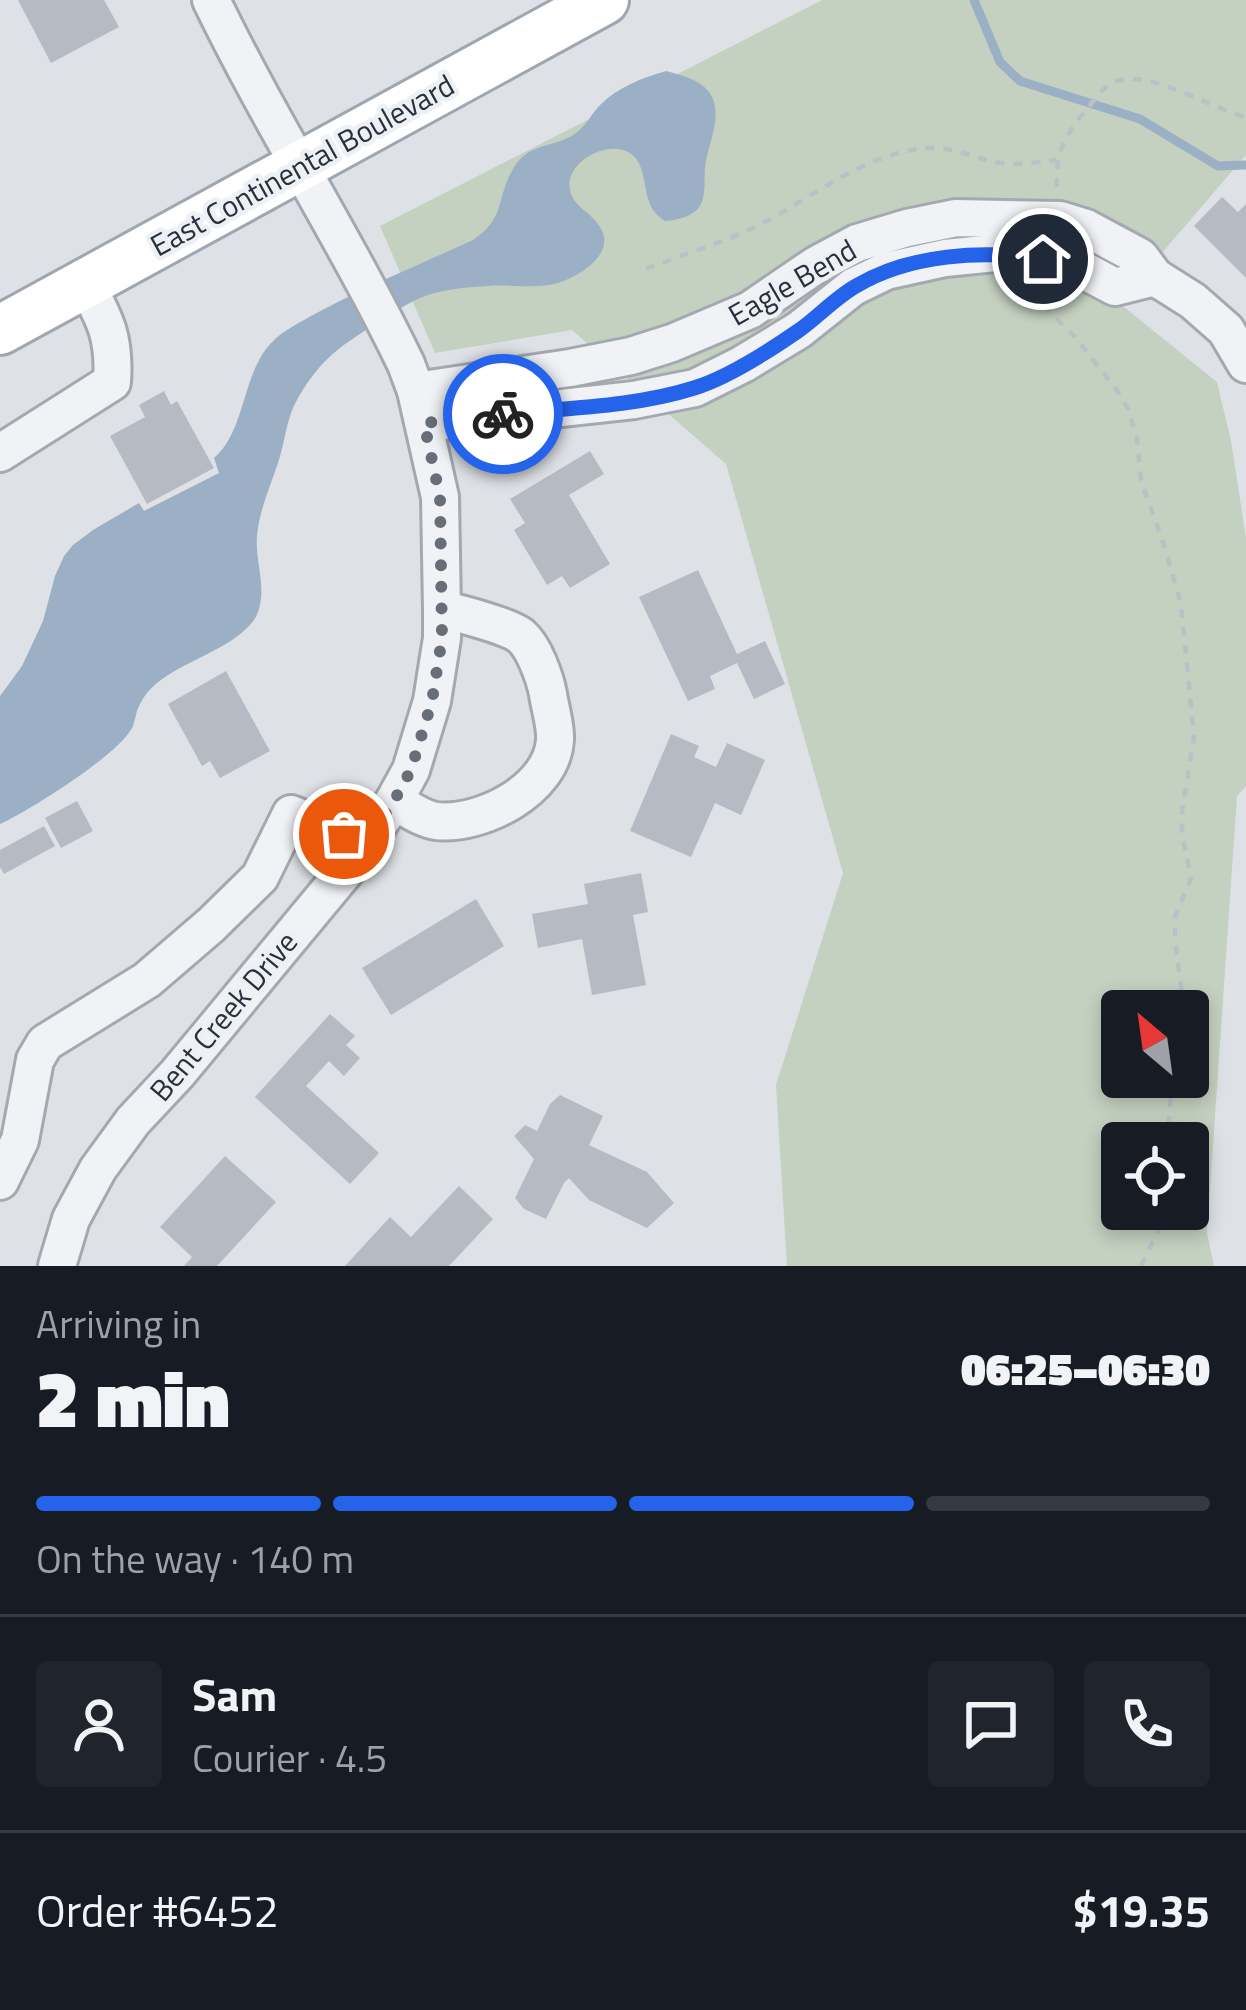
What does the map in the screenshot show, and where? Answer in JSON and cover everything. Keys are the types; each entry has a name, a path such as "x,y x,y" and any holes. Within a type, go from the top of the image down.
{"main road":[{"name":"East Continental Boulevard","path":"0,330 604,0"}],"street":[{"name":"Bent Creek Drive","path":"57,1266 71,1219 98,1169 363,848 394,801 411,770 432,701 442,638 440,497 420,407 394,339 211,0"},
{"name":"Eagle Bend","path":"420,407 672,343 750,310 856,243 956,218 1051,219 1085,228 1141,256 1155,277 1226,330 1246,364"},
{"name":"Eagle Bend","path":"420,407 634,400 695,388 799,331 853,287 886,271 945,258 995,253 1043,259 1115,287 1155,277"},
{"path":"0,453 112,382 114,355 106,320 86,284"},
{"path":"394,801 430,820 477,818 527,791 543,772 555,742 544,675 521,636 442,610"},
{"path":"0,1181 20,1140 35,1060 45,1043 147,980 211,925 260,877 291,814 344,834 363,848"}],"path":[{"path":"1051,219 1056,160 1066,138 1103,89 1114,82 1139,77 1246,117"},
{"path":"646,268 727,240 864,167 901,153 929,148 997,163 1056,160"},
{"path":"1043,259 1034,297 1075,337 1128,409 1141,480 1180,604 1194,737 1182,812 1191,878 1175,917 1181,990"},
{"path":"1141,1266 1158,1230"}],"green space":[{"path":"822,0 1246,0 1246,155 1119,303 1217,382 1246,538 1246,786 1237,796 1209,1204 1209,1122 1101,1122 1101,1230 1207,1230 1214,1266 787,1266 776,1085 843,873 726,464 572,330 435,353 380,226"}],"water":[{"path":"666,71 700,84 714,101 703,198 697,210 665,221 650,205 636,158 619,149 598,152 580,163 570,180 574,200 603,234 601,252 588,267 552,284 473,287 425,296 333,354 295,404 262,509 257,545 261,600 254,620 223,646 156,684 140,704 132,728 110,753 0,824 0,696 22,666 43,621 55,576 73,545 139,503 144,511 219,473 214,458 237,421 258,362 275,339 331,305 473,240 496,216 519,160 576,133 622,88"}],"building":[{"path":"18,0 104,0 119,27 51,63"},
{"path":"1222,197 1238,212 1246,204 1246,278 1194,226"},
{"path":"164,391 171,405 177,401 214,468 147,504 110,436 145,417 139,405"},
{"path":"590,451 604,474 569,495 610,564 570,588 562,576 547,585 514,530 525,523 510,499"},
{"path":"698,570 737,654 765,641 785,684 754,699 737,663 710,676 715,689 688,701 639,597"},
{"path":"226,671 270,751 220,778 210,761 202,766 168,704"},
{"path":"671,734 699,746 694,757 716,767 727,743 765,760 741,815 715,803 691,857 630,831"},
{"path":"77,801 93,831 61,848 45,818"},
{"path":"44,826 55,846 4,874 0,850"},
{"path":"641,873 648,912 633,915 646,985 592,995 582,939 538,948 532,914 588,904 584,884"},
{"path":"476,899 504,946 391,1015 362,968"},
{"path":"330,1014 355,1036 346,1045 360,1058 344,1076 329,1061 306,1086 379,1153 350,1184 255,1097"},
{"path":"560,1095 603,1116 589,1145 647,1172 674,1203 647,1228 589,1200 569,1178 546,1219 524,1209 515,1198 534,1159 514,1136 525,1125 537,1131"},
{"path":"225,1156 276,1202 217,1266 184,1266 192,1257 160,1227"},
{"path":"459,1186 493,1219 449,1266 345,1266 390,1217 411,1237"}],"waterway":[{"path":"974,0 1000,62 1020,81 1140,119 1218,166 1246,165"}],"way so far":[{"path":"344,834 363,848 411,770 432,701 442,638 440,497 424,423 503,414"}],"route":[{"path":"503,414 634,400 695,388 799,331 853,287 886,271 995,253 1043,259"}]}
